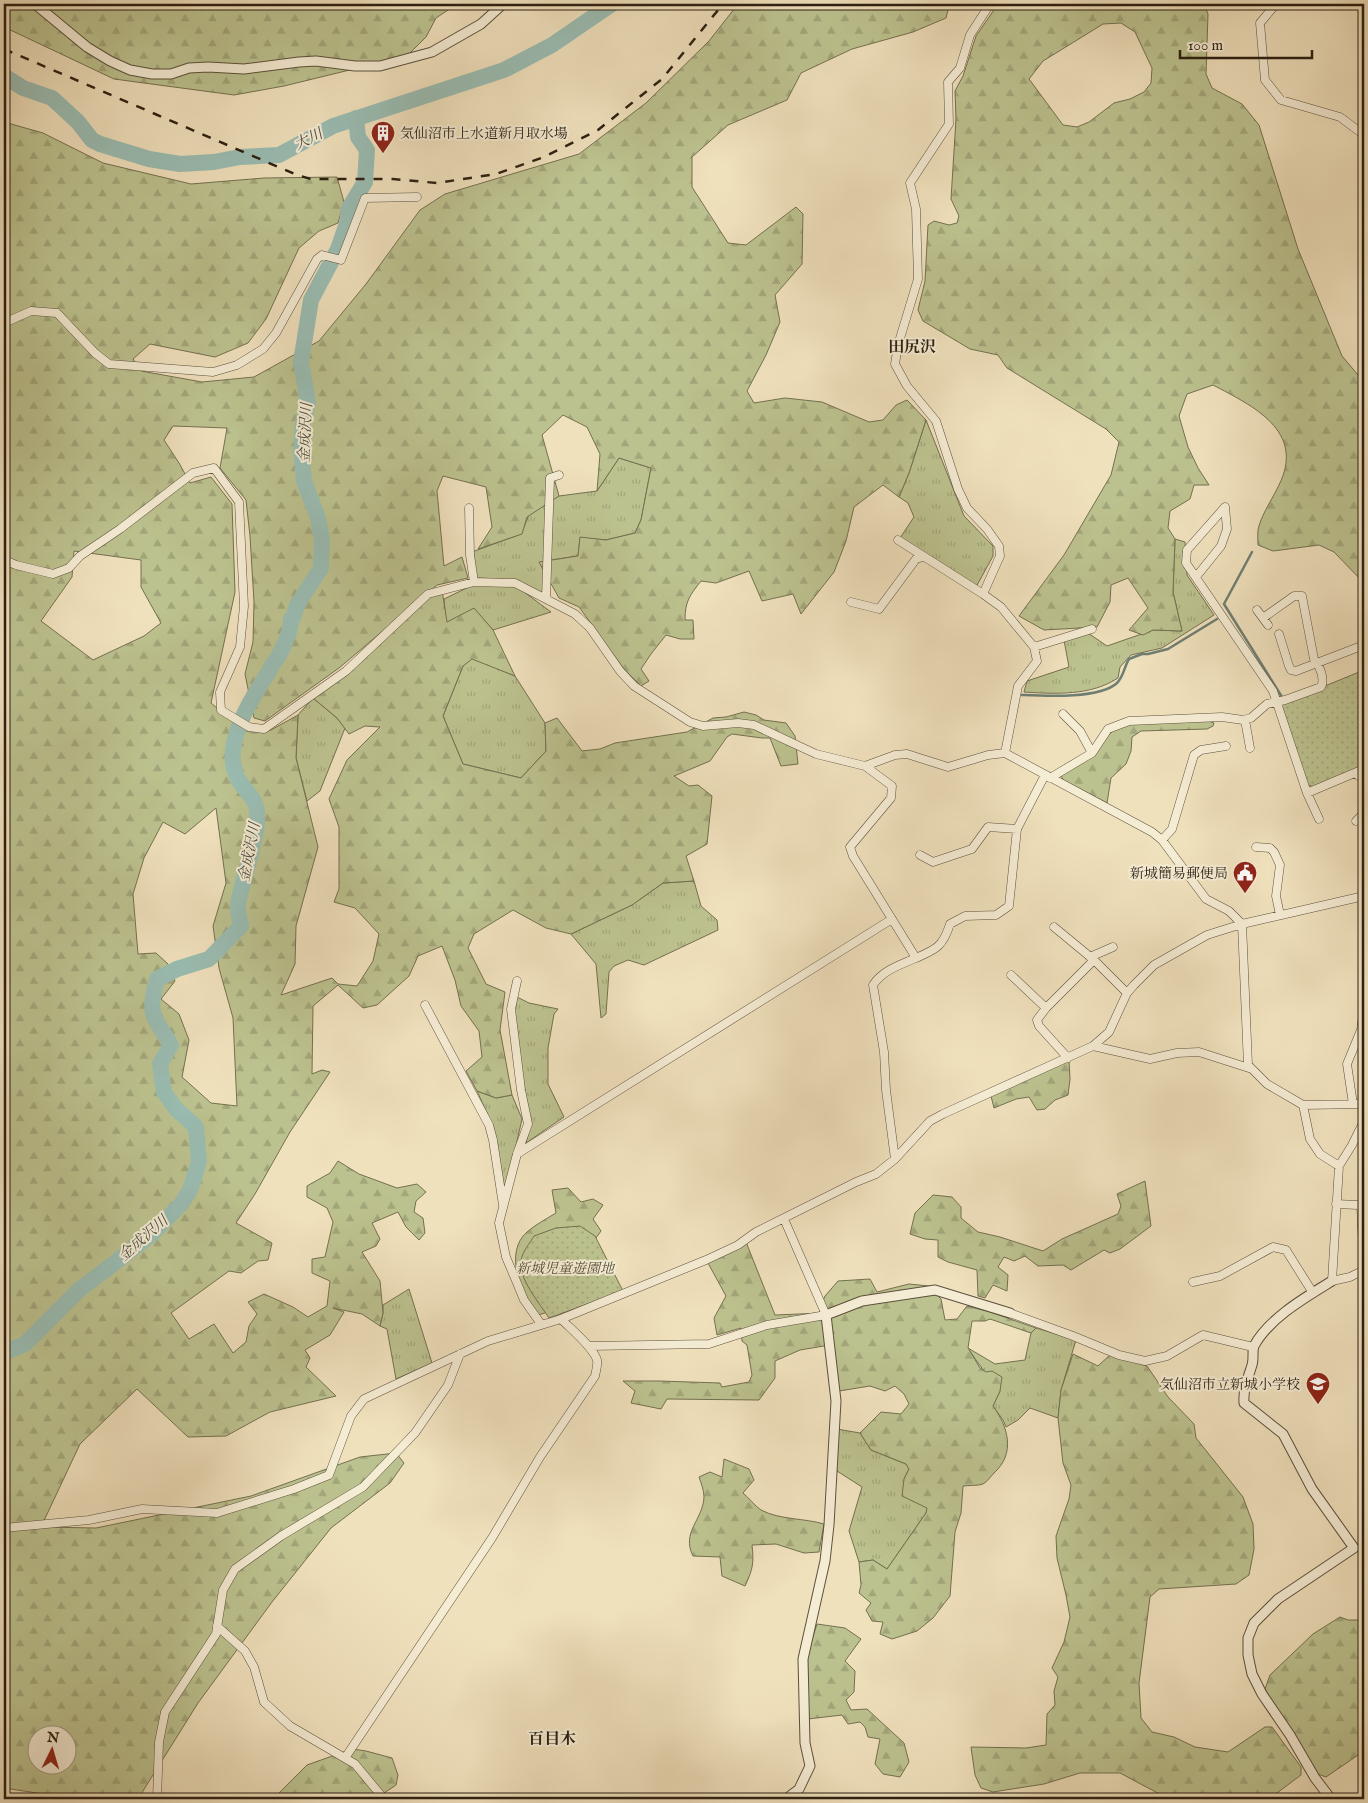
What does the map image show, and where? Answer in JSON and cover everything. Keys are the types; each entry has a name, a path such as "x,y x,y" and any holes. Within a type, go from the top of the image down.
{"street":[{"path":"35,4 87,47 110,61 130,70 152,74 171,74 189,68 244,69 316,61 355,66 380,66 432,52 481,24 503,4"},
{"path":"983,594 1000,556 999,546 987,529 967,508 958,489 936,421 907,386 895,364 898,346 918,279 916,209 910,183 949,124 948,82 960,68 970,34 990,4"},
{"path":"1276,4 1260,23 1265,80 1281,100 1340,117 1364,135"},
{"path":"4,323 31,310 57,313 95,353 109,364 213,372 236,365 263,349 276,333 317,259 322,255 341,260 365,198 417,196"},
{"path":"4,560 16,566 53,574 68,568 80,556 120,529 193,473 214,468 239,502 244,606 240,647 220,692 221,710 248,727 264,729 346,671 428,594 474,582 515,584 575,614 590,628 620,671 634,686 690,722 703,726 738,723 754,725 816,754 865,766 892,786 891,798 850,847 853,856 916,958"},
{"path":"546,599 550,478 559,475"},
{"path":"1196,578 1220,546 1227,528 1225,507 1187,550 1186,564 1273,691 1307,793 1319,819"},
{"path":"469,508 470,555 474,582"},
{"path":"898,540 1001,607 1034,646 1037,661 1018,686 1005,753"},
{"path":"851,602 879,609 916,559 923,557"},
{"path":"895,1159 886,1090 884,1052 873,985 878,978 890,969 935,950 946,936 950,924 965,916 996,915 1009,906 1017,829 1047,776 1069,768 1092,753 1108,729 1129,721 1222,717 1245,720 1251,718 1268,704 1321,687 1323,680 1314,659 1302,596 1294,596 1263,618"},
{"path":"1257,610 1268,625"},
{"path":"1034,646 1092,629"},
{"path":"1279,634 1291,670 1296,671 1364,645"},
{"path":"1063,714 1080,731 1092,753"},
{"path":"1245,720 1250,748"},
{"path":"1162,840 1172,829 1194,755 1201,750 1226,746"},
{"path":"865,766 895,755 906,754 948,767 988,755 1005,753 1152,832 1162,840 1206,899 1229,912 1242,924 1248,1065 1267,1084 1303,1105 1364,1104"},
{"path":"1307,793 1364,769"},
{"path":"1355,773 1364,780"},
{"path":"1356,820 1364,814"},
{"path":"920,855 933,862 972,849 988,827 1017,829"},
{"path":"1256,847 1270,848 1280,865 1276,896 1280,915"},
{"path":"4,1528 88,1520 142,1509 217,1514 329,1475 351,1416 364,1400 488,1341 561,1319 706,1260 738,1244 756,1232 856,1182 876,1174 895,1159 930,1121 1093,1046 1109,1032 1127,993 1154,965 1207,935 1242,924 1364,896"},
{"path":"517,1154 892,919"},
{"path":"1054,927 1092,958 1127,993"},
{"path":"1068,1058 1039,1026 1037,1020 1092,958 1113,947"},
{"path":"1011,975 1046,1008"},
{"path":"517,982 511,1008 521,1090 528,1124 517,1154 499,1223 506,1257 524,1300 541,1324"},
{"path":"425,1005 489,1125 503,1209"},
{"path":"1353,1104 1347,1064 1361,1030 1364,1008"},
{"path":"1093,1046 1150,1059 1177,1053 1199,1052 1252,1069"},
{"path":"1303,1105 1310,1138 1320,1154 1339,1166"},
{"path":"1332,1281 1339,1166 1364,1121"},
{"path":"1336,1204 1361,1206 1363,1246"},
{"path":"784,1219 826,1315 836,1401 829,1525 825,1561 803,1659 805,1743 810,1766 799,1789 786,1799"},
{"path":"1192,1282 1220,1276 1273,1247 1286,1250 1313,1293"},
{"path":"1331,1799 1315,1778 1290,1735 1262,1694 1252,1674 1248,1655 1248,1638 1254,1623 1278,1599 1354,1548 1312,1489 1283,1434 1244,1403 1244,1393 1253,1362 1253,1347 1269,1326 1303,1298 1332,1281 1350,1277 1364,1270"},
{"path":"561,1319 584,1343 590,1346 709,1344 767,1325 826,1315 862,1301 935,1290 1010,1313 1119,1355 1145,1362 1166,1356 1203,1334 1253,1347"},
{"path":"345,1758 492,1538 540,1457 595,1376 598,1362 590,1346"},
{"path":"158,1799 159,1742 165,1712 216,1634 223,1590 235,1569 281,1536 363,1487 415,1433 448,1385 460,1354"},
{"path":"217,1626 245,1651 254,1667 264,1702 290,1726 355,1764 384,1799"}],"green space":[{"path":"4,4 457,4 436,18 426,37 407,56 284,86 234,95 114,79 4,27"},
{"path":"738,4 947,4 949,6 946,18 913,32 852,49 801,73 787,100 728,125 692,157 692,187 728,243 746,245 796,207 803,214 802,264 775,295 780,322 766,355 747,391 754,403 785,398 822,402 869,422 883,420 896,405 907,400 926,420 909,473 899,497 883,485 854,507 846,541 834,572 801,614 793,594 762,601 749,571 716,583 701,581 689,599 685,613 685,620 693,620 694,639 680,639 666,635 641,669 649,681 641,686 624,669 579,607 559,598 539,562 578,556 580,537 606,540 635,533 641,520 651,468 619,458 597,491 600,454 587,427 563,415 542,435 559,496 527,517 522,534 478,549 492,527 486,487 443,476 437,491 444,566 462,557 468,578 437,585 339,668 265,721 254,718 245,674 253,642 254,602 250,536 246,500 220,468 227,428 173,426 164,440 190,483 211,477 232,504 235,592 211,703 245,731 271,730 298,715 296,758 318,847 296,926 295,964 281,995 332,978 338,984 357,986 373,961 379,934 355,908 334,902 339,889 339,827 329,799 347,760 380,727 365,726 349,734 337,718 313,698 433,593 442,590 447,622 474,608 493,630 515,676 472,659 463,666 443,716 463,764 521,778 546,751 545,723 557,718 582,751 600,749 615,743 687,732 713,718 744,712 756,715 764,720 786,723 795,736 798,764 781,766 770,738 732,734 727,737 710,761 674,776 689,786 698,785 712,796 707,844 686,856 694,881 663,883 632,905 571,934 546,928 513,910 474,934 468,948 486,984 505,992 500,1030 512,1095 496,1098 477,1091 466,1071 482,1057 479,1031 461,1006 455,980 442,946 418,956 409,976 377,1005 363,1008 338,985 313,1006 312,1074 322,1070 330,1072 290,1132 255,1194 236,1223 272,1243 268,1260 258,1261 241,1273 229,1271 171,1313 189,1339 214,1324 233,1353 246,1342 249,1326 257,1314 248,1302 264,1294 293,1307 308,1317 327,1306 330,1281 312,1273 312,1259 325,1257 333,1222 327,1208 307,1197 307,1186 330,1173 338,1161 359,1174 397,1188 417,1184 426,1192 416,1201 414,1212 423,1218 425,1233 419,1240 406,1227 398,1212 372,1223 380,1239 376,1246 362,1252 380,1281 383,1313 380,1326 362,1314 333,1308 344,1312 330,1335 305,1350 310,1358 306,1367 336,1396 270,1412 226,1436 188,1437 137,1389 80,1444 41,1527 96,1528 251,1496 360,1457 396,1453 404,1463 390,1483 331,1528 272,1602 198,1703 138,1799 76,1799 4,1788 4,122 43,133 103,163 191,184 264,178 337,177 344,202 338,223 319,231 299,248 266,319 248,343 215,357 150,344 133,359 141,371 202,382 254,377 319,341 366,284 420,210 445,194 579,154 646,103 709,41","holes":["74,551 141,560 141,587 161,623 144,636 93,660 41,621 72,577","216,808 226,883 213,926 219,968 233,1018 237,1106 211,1103 182,1077 189,1040 179,1014 161,999 175,981 168,964 156,953 138,954 133,894 144,858 163,822 185,834"]},
{"path":"998,4 1204,4 1208,14 1206,74 1212,88 1242,104 1259,125 1298,249 1342,356 1364,382 1364,583 1334,552 1319,545 1273,551 1258,545 1258,530 1261,521 1286,466 1286,450 1281,435 1259,412 1213,385 1187,394 1179,416 1188,447 1209,485 1194,485 1190,499 1170,511 1168,528 1175,539 1173,592 1182,631 1153,630 1143,635 1129,630 1148,608 1128,578 1111,585 1110,602 1097,627 1044,630 1019,616 1064,555 1111,475 1119,442 1106,429 1007,368 998,355 970,349 923,321 918,310 925,281 928,225 934,221 949,225 957,223 959,216 951,199 956,119 955,91 963,76 976,36","holes":["1121,23 1135,32 1152,68 1151,83 1144,92 1130,99 1114,103 1089,122 1077,127 1063,125 1029,79 1043,61 1103,24"]},
{"path":"926,420 964,516 993,546 993,556 976,587 900,538 914,517 908,503 899,497"},
{"path":"619,458 651,468 641,520 635,533 606,540 580,538 578,556 551,560 551,500 559,496 597,491"},
{"path":"546,504 545,573 542,594 517,580 477,578 472,552 521,534 529,515"},
{"path":"1175,539 1185,542 1187,575 1214,615 1162,648 1131,655 1120,667 1118,678 1107,684 1085,691 1024,692 1027,681 1069,667 1064,640 1088,633 1107,646 1153,630 1182,631 1173,592"},
{"path":"473,585 516,586 551,612 493,630 474,609 446,624 444,599"},
{"path":"472,658 515,676 545,723 546,751 521,778 463,764 443,716 463,666"},
{"path":"1364,670 1364,766 1315,788 1305,783 1281,704"},
{"path":"313,698 337,718 345,728 320,791 307,801 296,758 298,715"},
{"path":"1208,721 1214,723 1213,726 1207,729 1141,731 1132,737 1131,751 1126,764 1111,778 1107,803 1063,780 1061,775 1119,726 1133,723"},
{"path":"694,881 701,906 717,920 718,930 644,965 628,960 614,966 609,972 606,1014 601,1018 596,964 571,934 632,905 663,883"},
{"path":"517,997 529,1003 558,1009 554,1014 548,1048 548,1084 564,1117 526,1143 531,1123 521,1070 514,1010"},
{"path":"1069,1061 1070,1079 1068,1095 1055,1100 1045,1109 1037,1110 1029,1097 1016,1099 994,1108 991,1096"},
{"path":"477,1091 496,1098 512,1095 522,1119 505,1194 493,1126"},
{"path":"1145,1181 1151,1226 1120,1249 1110,1253 1104,1250 1071,1270 1063,1265 1038,1266 1025,1256 1014,1261 1004,1257 998,1267 1008,1275 1007,1291 993,1285 985,1298 978,1296 977,1270 948,1262 938,1257 938,1240 925,1239 910,1234 915,1213 933,1195 952,1197 961,1207 961,1218 978,1232 1043,1251 1062,1239 1118,1214 1121,1206 1117,1194"},
{"name":"新城児童遊園地","path":"568,1188 581,1202 593,1199 603,1205 593,1219 601,1231 588,1249 555,1310 531,1317 517,1273 516,1251 520,1241 527,1232 556,1213 552,1190"},
{"name":"新城児童遊園地","path":"580,1226 595,1236 623,1291 549,1318 535,1298 523,1275 521,1261 524,1251 534,1236 556,1228"},
{"path":"746,1242 775,1315 823,1313 828,1339 824,1346 800,1350 775,1361 775,1378 759,1400 667,1399 661,1409 631,1403 635,1391 623,1381 720,1383 722,1387 749,1382 752,1375 747,1345 742,1341 741,1328 717,1335 714,1318 726,1296 708,1263"},
{"path":"870,1279 877,1292 909,1284 929,1286 941,1299 945,1320 957,1319 967,1306 1036,1328 1031,1333 990,1319 972,1321 968,1348 980,1368 986,1372 992,1371 1002,1377 1000,1391 993,1406 1006,1431 1007,1449 1005,1457 1001,1465 983,1484 963,1486 961,1513 955,1532 950,1596 933,1618 917,1631 892,1639 880,1634 883,1622 872,1621 866,1610 871,1603 859,1593 861,1585 859,1562 873,1560 887,1569 926,1513 927,1508 902,1496 904,1479 909,1469 906,1464 871,1450 860,1433 881,1412 901,1414 909,1404 904,1394 895,1386 885,1391 870,1386 839,1391 823,1301 838,1281"},
{"path":"409,1289 432,1363 396,1379 387,1329 380,1326 383,1305"},
{"path":"1036,1328 1076,1340 1061,1390 1058,1418 1030,1408 1018,1420 1006,1427 993,1406 1000,1391 968,1348 995,1364 1025,1360 1031,1333"},
{"path":"1073,1354 1098,1366 1110,1355 1147,1366 1168,1397 1194,1424 1196,1438 1243,1497 1253,1524 1254,1549 1249,1575 1236,1584 1159,1589 1150,1597 1139,1683 1141,1718 1152,1732 1174,1737 1195,1747 1228,1752 1265,1727 1272,1727 1301,1767 1301,1775 1269,1799 1169,1799 1120,1773 1080,1773 1044,1784 993,1792 981,1788 975,1775 971,1747 1026,1748 1046,1745 1047,1714 1055,1705 1054,1691 1058,1677 1052,1668 1064,1642 1070,1617 1057,1558 1056,1536 1069,1499 1071,1485 1063,1463 1058,1418 1061,1390"},
{"path":"831,1428 860,1433 871,1450 906,1464 909,1469 904,1479 928,1507 926,1513 887,1569 873,1560 859,1562 849,1531 862,1487 837,1471"},
{"path":"724,1459 749,1469 754,1480 743,1493 761,1510 776,1516 824,1524 819,1552 804,1553 776,1544 752,1545 752,1566 745,1586 722,1576 720,1557 693,1556 690,1548 691,1533 703,1505 704,1497 699,1477 710,1472 722,1477"},
{"path":"1340,1617 1348,1620 1364,1620 1364,1751 1326,1777 1318,1774 1265,1689 1270,1675 1313,1634"},
{"path":"817,1624 845,1628 861,1639 845,1661 855,1671 854,1692 846,1700 851,1710 867,1709 904,1743 909,1762 900,1777 883,1774 875,1764 880,1739 868,1737 865,1727 860,1722 848,1724 842,1715 808,1719 807,1655"},
{"path":"352,1749 392,1758 398,1775 396,1785 375,1799 273,1799 307,1765"}],"waterway":[{"name":"大川","path":"4,76 23,88 52,98 78,122 92,140 149,159 180,164 214,162 240,157 279,155 333,126 504,70 552,45 612,4"},
{"name":"金成沢川","path":"4,1353 25,1344 79,1290 151,1235 182,1203 191,1188 199,1161 196,1127 176,1109 164,1092 160,1064 171,1045 156,1021 152,1001 157,979 177,969 209,959 241,926 238,904 253,844 257,815 255,803 238,779 233,766 235,737 247,708 283,648 297,605 321,568 322,540 318,518 304,481 301,449 303,423 308,402 301,362 311,300 338,249 347,223 349,208 365,182 367,150 358,137 356,118"},
{"path":"1252,552 1224,604 1282,697"},
{"path":"1022,695 1086,694 1109,688 1117,683 1129,659 1142,654 1168,649 1217,619"}],"railway":[{"path":"4,49 297,175 311,179 393,179 437,183 496,174 544,157 598,130 662,79 723,4"}],"place":[{"name":"気仙沼市上水道新月取水場","path":"383,154"},
{"name":"新城簡易郵便局","path":"1245,894"},
{"name":"気仙沼市立新城小学校","path":"1318,1405"}],"district":[{"name":"田尻沢","path":"912,346"},
{"name":"百目木","path":"552,1738"}]}
